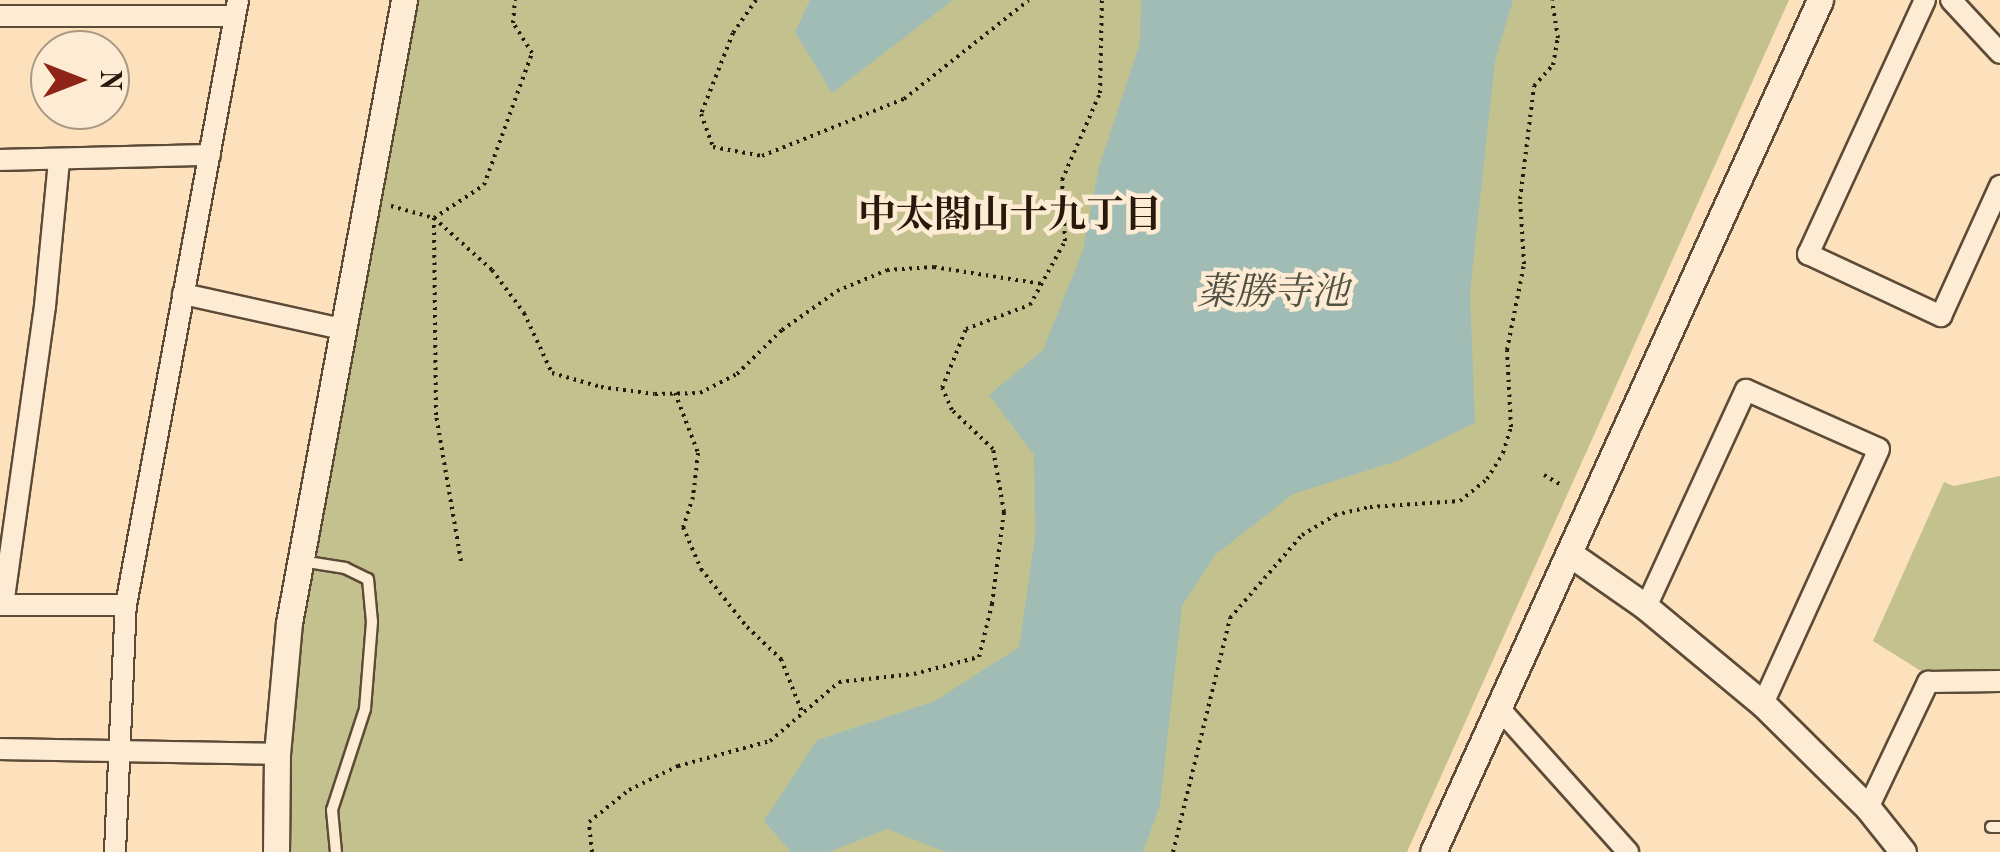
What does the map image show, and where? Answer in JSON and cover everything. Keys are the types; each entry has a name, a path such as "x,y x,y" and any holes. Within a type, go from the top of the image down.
{"street":[{"path":"276,852 278,754 289,623 404,0"},
{"path":"1433,852 1820,0"},
{"path":"1926,0 1808,254 1941,316 2000,186"},
{"path":"1952,0 2000,54"},
{"path":"0,16 237,8 126,605 115,852"},
{"path":"0,160 210,154"},
{"path":"59,160 45,306 2,605 126,605"},
{"path":"183,294 342,329"},
{"path":"1646,607 1746,390 1879,449 1763,704"},
{"path":"1570,554 1646,607 1763,704 1868,808 1903,852"},
{"path":"1868,808 1928,682 2000,682"},
{"path":"1498,707 1628,852"},
{"path":"0,749 118,748 278,754"}],"lane":[{"path":"300,561 344,568 368,580 372,622 364,709 332,810 336,852"}],"path":[{"path":"434,218 484,185 532,53 513,24 515,0"},
{"path":"756,0 733,33 701,114 713,146 762,156 904,99 1028,0"},
{"path":"592,852 589,822 629,790 678,766 770,741 839,682 914,674 979,657 992,604 1004,512 993,450 952,410 942,388 966,329 1030,305 1066,241 1062,180 1100,93 1102,0"},
{"path":"1172,852 1230,618 1302,535 1335,515 1370,507 1460,501 1487,479 1502,454 1511,426 1508,350 1524,264 1520,199 1529,123 1534,86 1553,65 1558,38 1552,0"},
{"path":"366,200 434,218 492,270 524,313 552,372 601,388 700,393 737,374 782,330 823,301 887,270 934,267 1042,284"},
{"path":"434,218 436,415 461,560"},
{"path":"675,393 698,453 693,497 683,527 701,569 747,627 781,659 802,712"},
{"path":"1544,476 1561,485"}],"shaded area":[{"path":"404,0 1789,0 1407,852 273,852 276,742"},
{"path":"2000,476 2000,671 1921,671 1873,641 1944,482 1954,486"}],"water":[{"path":"810,0 953,0 832,93 795,32"},
{"name":"薬勝寺池","path":"1141,0 1513,0 1495,61 1470,292 1475,423 1397,461 1293,494 1215,555 1182,606 1160,805 1143,852 946,852 887,829 829,852 791,852 764,821 817,740 935,701 1019,647 1035,537 1034,455 989,395 1043,350 1083,250 1099,167 1140,43"}],"district":[{"name":"中太閤山十九丁目","path":"1010,218"}]}
